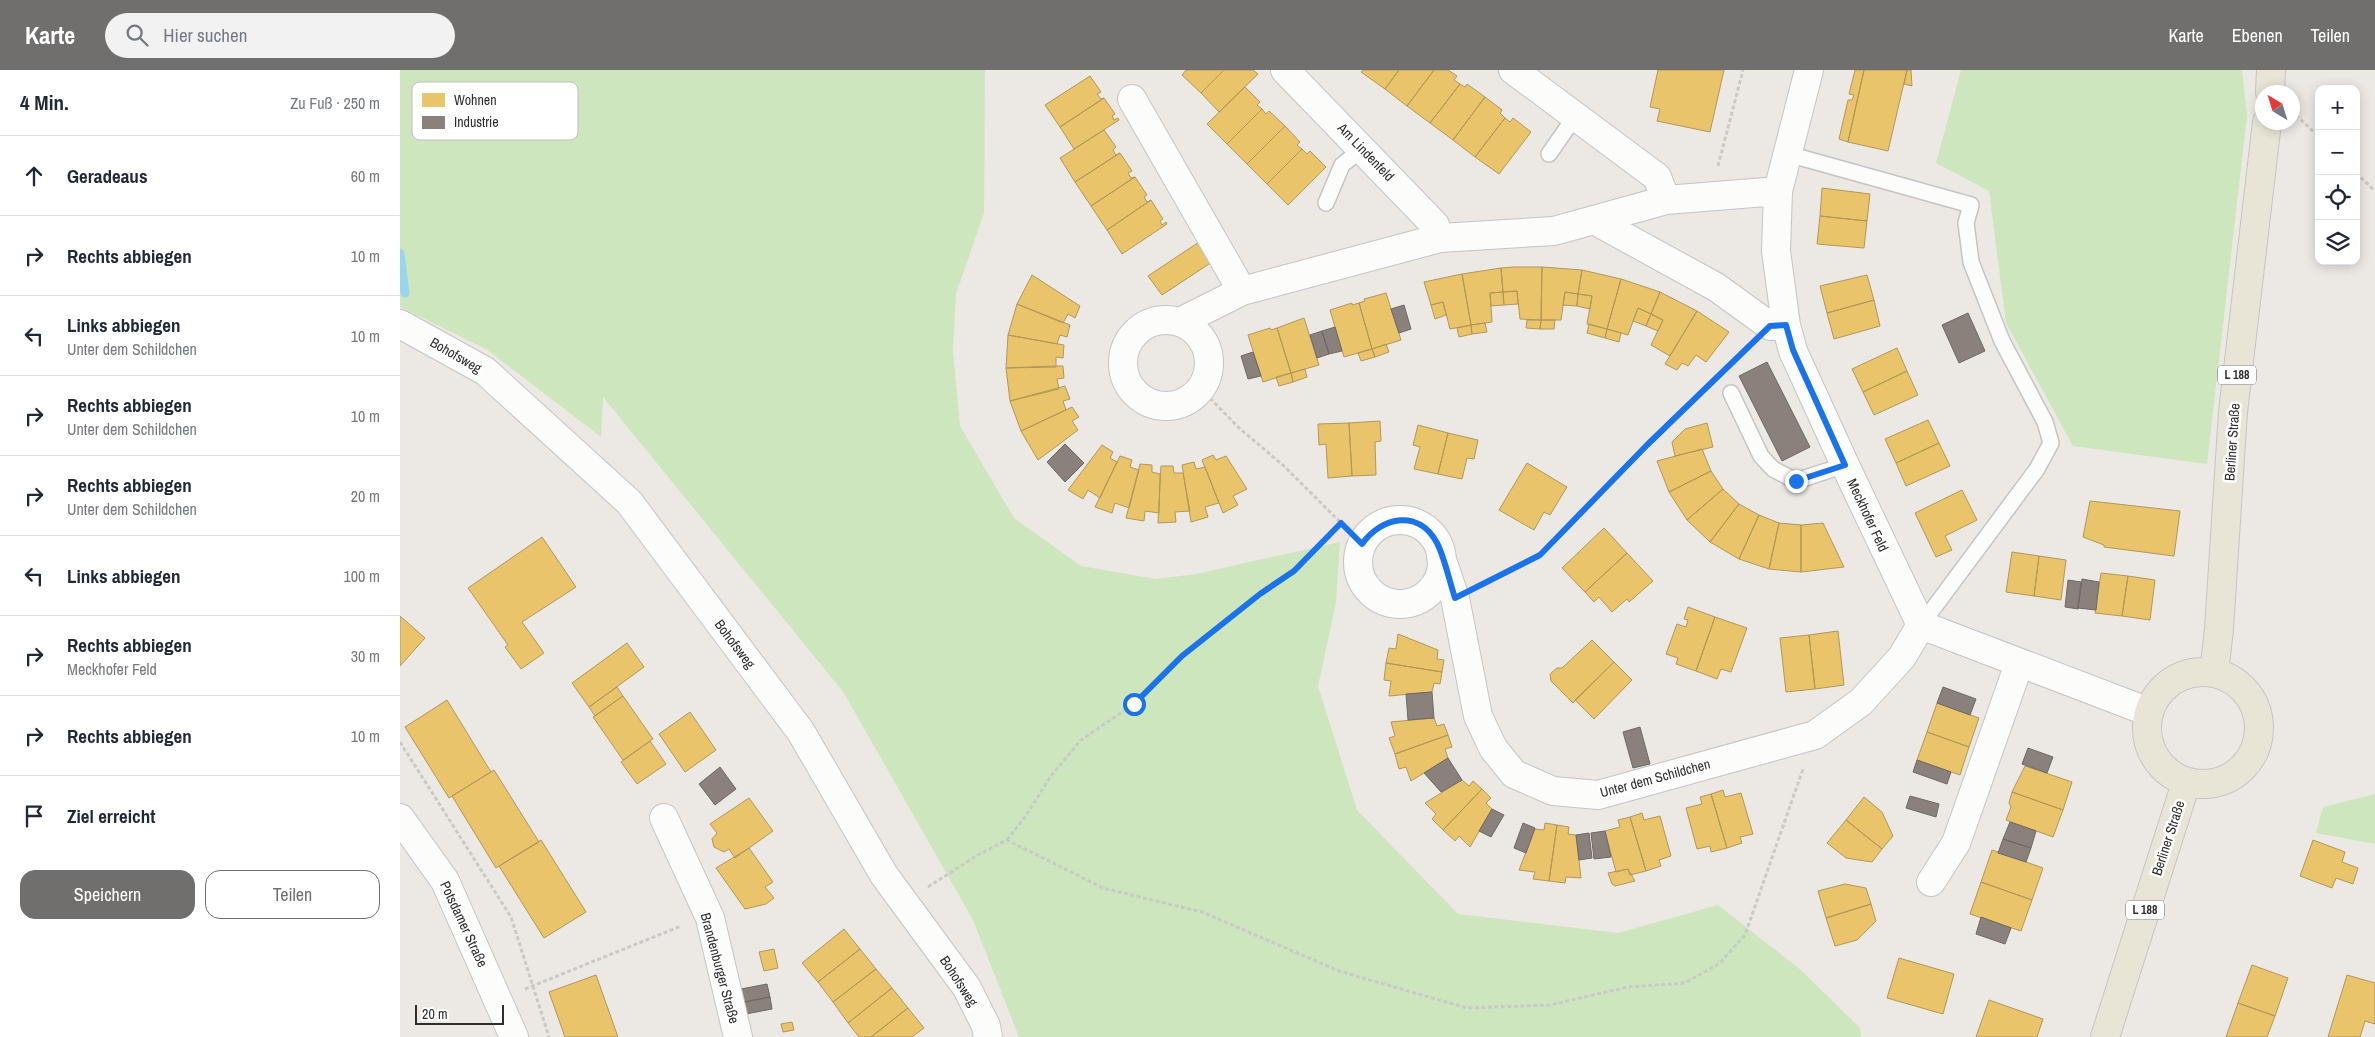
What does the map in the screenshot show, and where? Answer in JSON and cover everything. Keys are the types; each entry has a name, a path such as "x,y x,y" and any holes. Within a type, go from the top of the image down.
{"main road":[{"path":"2270,85 2271,70"},
{"name":"Berliner Straße","path":"2214,673 2219,629 2233,412 2266,130"},
{"path":"2197,672 2214,673 2232,680 2247,693 2256,710 2259,728 2256,748 2246,765 2230,777 2212,783 2186,783 2161,765 2151,749 2147,731 2149,712 2156,698 2174,681 2197,672"},
{"name":"Berliner Straße","path":"2105,1037 2186,783"}],"street":[{"name":"Am Lindenfeld","path":"1285,70 1436,225 1440,238"},
{"path":"1513,70 1574,118 1656,177 1666,200"},
{"name":"Meckhofer Feld","path":"1809,70 1778,191 1776,251 1778,325 1793,350 1920,625"},
{"path":"1132,98 1242,291"},
{"path":"1180,322 1242,291 1440,238 1554,230 1666,200 1778,191"},
{"path":"1594,220 1716,287 1778,325"},
{"path":"1166,320 1180,322 1193,328 1203,340 1209,353 1210,368 1206,381 1198,393 1186,402 1173,407 1158,406 1145,402 1134,392 1126,380 1123,367 1124,352 1130,339 1139,328 1152,322 1166,320"},
{"name":"Bohofsweg","path":"400,324 485,371 629,502 801,732 884,875 967,988 986,1026 988,1037"},
{"name":"Unter dem Schildchen","path":"1362,544 1370,532 1394,520 1407,520 1420,525 1430,533 1438,544 1455,598 1478,716 1493,748 1514,774 1553,791 1598,795 1815,735 1861,702 1902,657 1920,625"},
{"path":"1362,544 1358,556 1358,570 1363,583 1372,594 1385,601 1399,604 1413,602 1426,595 1435,584 1441,571 1441,557"},
{"path":"1920,625 2018,664 2149,712"},
{"path":"1931,882 1956,843 2018,664"},
{"name":"Potsdamer Straße","path":"400,818 446,881 514,1037"},
{"name":"Brandenburger Straße","path":"664,818 710,918 738,1037"}],"lane":[{"path":"1549,154 1574,118"},
{"path":"1326,204 1342,165 1363,148"},
{"path":"1788,154 1971,205 1966,224 1971,262 2002,341 2045,422 2051,444 2037,469 1920,625"},
{"path":"1730,393 1761,456 1773,469 1796,481 1845,465"}],"path":[{"path":"1711,197 1743,70"},
{"path":"2300,119 2315,133"},
{"path":"2358,175 2375,191"},
{"path":"1722,372 1778,325"},
{"path":"1455,598 1540,555 1715,379"},
{"path":"1198,393 1212,400 1238,427 1285,467 1362,544"},
{"path":"903,903 976,856 1007,840 1025,817 1050,776 1081,740 1134,704 1182,656 1260,594 1294,571 1341,523"},
{"path":"1007,840 1103,888 1202,912 1339,971 1468,1008 1550,1006 1628,987 1685,983 1720,963 1745,935 1815,735"},
{"path":"400,742 511,917 549,1037"},
{"path":"498,999 670,929 710,918"}],"green space":[{"path":"400,70 985,70 984,213 956,294 953,351 960,426 1014,518 1081,566 1156,579 1196,574 1340,542 1336,603 1318,686 1357,810 1458,914 1618,933 1718,905 1801,970 1860,1028 1861,1037 1019,1037 973,920 844,693 603,397 601,437 486,349 400,307"},
{"path":"1961,70 2242,70 2247,116 2207,464 2073,446 2006,323 1989,191 1936,163"},
{"path":"2375,794 2375,844 2316,833 2323,807"}],"building: Wohnen":[{"path":"1186,70 1224,70 1201,93 1182,75"},
{"path":"1224,70 1253,70 1258,74 1219,112 1201,93"},
{"path":"1363,70 1399,70 1385,89 1361,72"},
{"path":"1399,70 1434,70 1407,106 1385,89"},
{"path":"1434,70 1448,70 1457,76 1454,80 1460,84 1430,123 1407,106"},
{"path":"1658,70 1724,70 1710,132 1657,121 1660,109 1650,107"},
{"path":"1855,70 1864,70 1848,142 1839,139 1848,100 1852,100 1854,95 1849,94"},
{"path":"1864,70 1907,70 1888,151 1848,142"},
{"path":"1907,70 1911,70 1912,86 1904,84"},
{"path":"1090,76 1101,92 1097,94 1101,99 1104,98 1060,127 1045,105"},
{"path":"1460,84 1465,87 1467,84 1485,97 1453,140 1430,123"},
{"path":"1245,87 1260,102 1257,105 1262,109 1227,144 1207,124"},
{"path":"1485,97 1502,110 1500,113 1505,118 1475,157 1453,140"},
{"path":"1104,98 1115,114 1112,116 1114,120 1118,118 1119,120 1074,149 1060,127"},
{"path":"1262,109 1266,114 1269,111 1285,126 1247,164 1227,144"},
{"path":"1505,118 1510,122 1513,118 1531,132 1499,174 1475,157"},
{"path":"1285,126 1300,142 1297,145 1302,149 1267,184 1247,164"},
{"path":"1104,130 1116,147 1113,150 1116,155 1120,153 1075,182 1060,158"},
{"path":"1302,149 1307,154 1310,151 1326,167 1288,205 1267,184"},
{"path":"1120,153 1132,171 1128,173 1131,178 1135,177 1091,206 1075,182"},
{"path":"1135,177 1147,195 1144,197 1147,202 1151,200 1107,230 1091,206"},
{"path":"1822,188 1870,194 1867,221 1820,216"},
{"path":"1151,200 1163,219 1160,221 1162,225 1166,222 1167,224 1122,254 1107,230"},
{"path":"1820,216 1867,221 1864,248 1817,244"},
{"path":"1199,242 1212,262 1162,295 1148,276"},
{"path":"1542,267 1541,320 1520,319 1517,291 1503,292 1501,268"},
{"path":"1542,267 1582,270 1578,294 1565,292 1561,320 1541,320"},
{"path":"1501,268 1503,292 1490,293 1492,322 1471,325 1462,274"},
{"path":"1582,270 1621,279 1607,329 1587,324 1592,296 1578,294"},
{"path":"1462,274 1471,325 1450,329 1443,302 1431,305 1424,282"},
{"path":"1032,275 1080,306 1075,318 1068,314 1063,323 1017,304"},
{"path":"1867,275 1874,300 1827,313 1820,286"},
{"path":"1621,279 1660,292 1651,314 1638,308 1628,335 1607,329"},
{"path":"1517,291 1518,304 1504,305 1503,292"},
{"path":"1503,292 1504,305 1491,306 1490,293"},
{"path":"1565,292 1578,294 1577,306 1563,305"},
{"path":"1660,292 1697,311 1670,356 1651,345 1663,320 1651,314"},
{"path":"1386,293 1401,340 1372,349 1359,303 1365,301 1364,299"},
{"path":"1578,294 1592,296 1590,309 1577,306"},
{"path":"1874,300 1880,326 1834,339 1827,313"},
{"path":"1443,302 1446,315 1435,319 1431,305"},
{"path":"1352,303 1352,305 1359,303 1372,349 1344,357 1330,310"},
{"path":"1017,304 1070,325 1067,337 1060,335 1057,344 1008,335"},
{"path":"1638,308 1651,314 1646,326 1633,321"},
{"path":"1697,311 1729,332 1706,362 1696,355 1688,366 1682,363 1677,370 1665,364"},
{"path":"1651,314 1663,320 1658,331 1646,326"},
{"path":"1304,318 1319,365 1291,373 1277,328"},
{"path":"1527,320 1541,320 1540,329 1526,328"},
{"path":"1541,320 1555,320 1554,329 1540,329"},
{"path":"1485,323 1487,332 1472,334 1471,325"},
{"path":"1589,324 1607,329 1605,338 1587,333"},
{"path":"1471,325 1472,334 1459,337 1457,328"},
{"path":"1270,328 1271,330 1277,328 1291,373 1263,382 1248,335"},
{"path":"1607,329 1621,333 1619,342 1605,338"},
{"path":"1008,335 1064,345 1063,358 1056,357 1056,367 1006,368"},
{"path":"1386,344 1389,352 1375,357 1372,349"},
{"path":"1897,348 1907,371 1863,392 1852,369"},
{"path":"1372,349 1375,357 1361,361 1358,353"},
{"path":"1063,366 1064,378 1057,379 1059,389 1010,401 1006,368"},
{"path":"1305,369 1307,377 1293,382 1291,373"},
{"path":"1907,371 1918,395 1874,415 1863,392"},
{"path":"1291,373 1293,382 1279,386 1276,377"},
{"path":"1065,386 1070,399 1063,401 1066,410 1021,431 1010,401"},
{"path":"1072,407 1079,417 1072,421 1078,430 1038,460 1021,431"},
{"path":"1928,420 1939,443 1896,463 1885,439"},
{"path":"1380,421 1381,441 1375,442 1376,475 1352,476 1349,423"},
{"path":"1349,423 1352,476 1328,478 1326,444 1319,445 1318,424"},
{"path":"1707,423 1713,447 1675,456 1672,442 1685,429"},
{"path":"1418,425 1448,433 1438,474 1414,469 1420,447 1413,445"},
{"path":"1448,433 1478,440 1474,459 1467,458 1462,479 1438,474"},
{"path":"1939,443 1950,466 1906,486 1896,463"},
{"path":"1102,445 1113,452 1110,458 1117,462 1100,498 1088,490 1083,499 1068,490"},
{"path":"1702,449 1711,471 1669,492 1657,461"},
{"path":"1213,455 1216,460 1226,456 1247,489 1233,496 1238,505 1223,513 1202,460"},
{"path":"1120,456 1132,460 1130,467 1139,470 1129,508 1115,503 1112,513 1095,507"},
{"path":"1194,462 1196,469 1205,467 1219,503 1205,507 1208,517 1191,522 1182,465"},
{"path":"1527,463 1567,487 1550,515 1544,512 1534,530 1499,510"},
{"path":"1140,464 1152,465 1152,472 1160,474 1159,513 1145,511 1144,521 1126,518"},
{"path":"1161,466 1173,466 1174,473 1183,473 1190,511 1175,512 1176,522 1158,523"},
{"path":"1711,471 1723,489 1687,520 1669,492"},
{"path":"1723,489 1739,504 1710,542 1687,520"},
{"path":"1962,490 1977,520 1945,536 1952,550 1936,557 1915,513"},
{"path":"2090,501 2180,511 2174,556 2104,547 2104,545 2083,537"},
{"path":"1739,504 1759,515 1739,559 1710,542"},
{"path":"1759,515 1779,523 1769,569 1739,559"},
{"path":"1779,523 1801,525 1801,572 1769,569"},
{"path":"1823,523 1844,567 1801,572 1801,525"},
{"path":"1604,528 1627,553 1585,592 1562,568"},
{"path":"542,537 576,587 522,622 544,653 521,669 505,647 508,645 468,588"},
{"path":"2012,552 2039,556 2034,596 2006,592"},
{"path":"1627,553 1653,581 1629,602 1627,599 1612,612 1599,597 1594,602 1585,592"},
{"path":"2039,556 2066,560 2061,600 2034,596"},
{"path":"2101,573 2128,576 2122,616 2095,613"},
{"path":"2128,576 2155,580 2150,620 2122,616"},
{"path":"1688,607 1715,617 1696,671 1676,664 1678,658 1666,654 1677,624 1686,627 1688,620 1684,619"},
{"path":"400,616 425,638 400,666"},
{"path":"1715,617 1747,628 1731,672 1721,669 1717,679 1696,671"},
{"path":"1838,631 1844,685 1815,689 1809,635"},
{"path":"1398,634 1438,650 1437,659 1444,660 1442,672 1386,663 1389,648 1396,649"},
{"path":"1809,635 1815,689 1786,692 1780,638"},
{"path":"1592,640 1614,662 1573,703 1551,681 1550,674 1557,668 1562,668"},
{"path":"627,643 644,667 589,707 572,683"},
{"path":"1614,662 1632,680 1594,719 1575,700"},
{"path":"1386,663 1442,672 1440,684 1434,683 1432,692 1389,696 1391,681 1384,680"},
{"path":"617,687 623,696 595,716 589,707"},
{"path":"623,696 653,739 623,760 593,717"},
{"path":"447,700 491,772 449,798 405,727"},
{"path":"1937,703 1979,718 1969,747 1927,732"},
{"path":"690,712 716,750 685,772 659,734"},
{"path":"1434,718 1437,726 1444,724 1448,735 1395,754 1389,738 1395,736 1391,722"},
{"path":"1927,732 1969,747 1960,775 1917,760"},
{"path":"1448,735 1452,747 1445,749 1448,758 1411,781 1406,767 1399,769 1395,754"},
{"path":"650,741 666,764 637,784 621,762"},
{"path":"2025,766 2072,782 2063,810 2012,792"},
{"path":"494,770 539,842 496,868 452,796"},
{"path":"1462,780 1469,786 1473,781 1482,789 1443,830 1432,819 1436,814 1425,803"},
{"path":"1482,789 1491,798 1486,803 1492,809 1470,847 1459,836 1455,841 1443,830"},
{"path":"1723,790 1725,797 1741,793 1753,834 1740,837 1742,843 1727,848 1711,794"},
{"path":"2012,792 2063,810 2053,837 2006,820 2011,807 2009,803"},
{"path":"1711,794 1727,848 1711,852 1710,846 1697,849 1686,808 1702,804 1700,797"},
{"path":"1864,797 1882,812 1893,836 1882,849 1846,820"},
{"path":"749,798 773,831 735,858 729,849 724,852 714,847 712,839 717,833 710,824"},
{"path":"1642,813 1644,820 1660,816 1671,856 1659,860 1661,866 1646,871 1630,817"},
{"path":"1630,817 1646,871 1630,875 1628,869 1616,872 1605,831 1620,827 1618,820"},
{"path":"1846,820 1882,849 1872,862 1846,858 1827,843"},
{"path":"1545,823 1557,825 1549,881 1533,879 1535,872 1519,870 1535,829 1544,830"},
{"path":"1557,825 1569,827 1568,834 1576,835 1581,878 1566,877 1565,883 1549,881"},
{"path":"541,840 586,912 544,938 499,866"},
{"path":"2313,840 2345,852 2342,862 2358,868 2353,884 2336,878 2332,888 2300,876"},
{"path":"749,848 773,882 765,887 774,898 766,904 745,909 716,868"},
{"path":"1992,850 2043,868 2032,900 1981,882"},
{"path":"1628,869 1635,881 1615,886 1612,884 1608,873"},
{"path":"1981,882 2032,900 2021,931 1970,914"},
{"path":"1845,884 1866,888 1871,904 1826,918 1818,891"},
{"path":"1871,904 1876,921 1857,940 1835,946 1826,918"},
{"path":"844,929 860,949 818,982 802,963"},
{"path":"774,949 778,968 764,971 759,952"},
{"path":"860,949 876,969 833,1002 818,982"},
{"path":"1899,958 1954,974 1943,1014 1887,998"},
{"path":"2252,965 2288,978 2275,1016 2238,1003"},
{"path":"876,969 892,988 848,1023 833,1002"},
{"path":"596,975 618,1037 565,1037 549,992"},
{"path":"2347,975 2375,983 2375,1024 2365,1021 2360,1037 2328,1037"},
{"path":"892,988 908,1008 871,1037 859,1037 848,1023"},
{"path":"1989,1000 2043,1019 2037,1037 1976,1037"},
{"path":"2238,1003 2275,1016 2267,1037 2226,1037"},
{"path":"908,1008 924,1028 912,1037 871,1037"},
{"path":"792,1022 794,1030 783,1032 781,1024"}],"building: Industrie":[{"path":"1404,305 1411,329 1399,333 1391,309"},
{"path":"1968,313 1985,351 1959,363 1942,325"},
{"path":"1335,327 1342,351 1329,354 1322,331"},
{"path":"1322,331 1329,354 1317,358 1310,335"},
{"path":"1253,352 1261,376 1248,379 1241,356"},
{"path":"1767,362 1810,447 1782,461 1739,376"},
{"path":"1065,444 1084,463 1065,482 1047,462"},
{"path":"2082,579 2099,582 2096,610 2078,608"},
{"path":"2068,580 2081,582 2078,609 2065,607"},
{"path":"1943,687 1976,699 1970,715 1937,703"},
{"path":"1432,692 1434,718 1408,720 1406,694"},
{"path":"1640,727 1650,764 1633,768 1623,732"},
{"path":"2028,748 2053,757 2047,773 2022,764"},
{"path":"1448,758 1462,780 1441,792 1424,773"},
{"path":"1917,760 1951,772 1947,784 1913,772"},
{"path":"720,767 736,789 715,805 699,784"},
{"path":"1910,796 1939,804 1936,817 1906,808"},
{"path":"1492,809 1504,815 1491,837 1479,831"},
{"path":"2010,822 2036,831 2031,848 2003,839"},
{"path":"1523,823 1535,828 1526,853 1514,848"},
{"path":"1605,831 1611,857 1594,859 1591,833"},
{"path":"1589,833 1592,858 1579,860 1576,835"},
{"path":"2003,839 2031,848 2026,862 1998,853"},
{"path":"1981,917 2011,928 2005,944 1976,934"},
{"path":"767,984 770,997 744,1002 741,989"},
{"path":"770,997 772,1009 746,1014 744,1002"}],"waterway":[{"path":"400,253 405,293"}],"route":[{"path":"1134,704 1182,656 1260,594 1294,571 1341,523 1362,544 1370,532 1394,520 1407,520 1420,525 1430,533 1438,544 1455,598 1540,555 1647,445 1770,326 1786,325 1793,350 1845,465 1796,481"}]}
